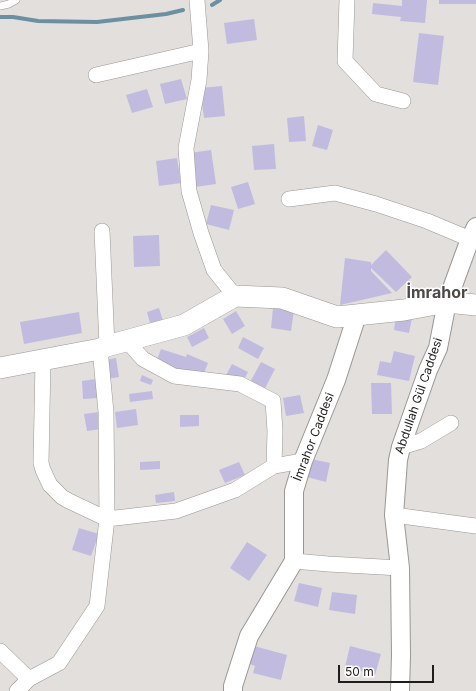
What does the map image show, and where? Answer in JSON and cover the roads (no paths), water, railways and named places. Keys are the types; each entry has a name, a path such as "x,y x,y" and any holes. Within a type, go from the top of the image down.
{"main road":[{"path":"0,368 111,345 184,325 235,296 282,298 337,317 404,310 447,302 476,305"}],"street":[{"path":"197,0 201,51 199,80 186,148 189,191 201,233 214,270 235,296"},
{"path":"347,0 344,61 376,94 403,101"},
{"path":"96,75 201,51"},
{"path":"289,199 335,193 376,204 427,221 473,233"},
{"path":"17,691 29,679 59,662 97,606 108,519 106,412 111,345 102,231"},
{"name":"Abdullah Gül Caddesi","path":"400,691 400,568 394,515 398,460 401,447 428,370 438,348 447,302 473,233"},
{"name":"İmrahor Caddesi","path":"294,560 294,491 303,461 336,380 357,315"},
{"path":"111,345 143,359 174,376 240,384 273,401 275,431 274,466"},
{"path":"43,360 41,463 43,470 50,485 62,497 108,519 176,511 235,490 274,466 303,461"},
{"path":"401,447 421,441 451,423"},
{"path":"394,515 476,526"},
{"path":"233,691 233,686 249,636 294,560 328,564 400,568"},
{"path":"0,651 29,679"}],"lane":[{"path":"0,6 9,4 16,0"}],"waterway":[{"path":"212,5 220,0"},
{"path":"0,17 13,17 38,21 97,22 166,14 183,10"}],"district":[{"name":"İmrahor","path":"437,293"}]}
